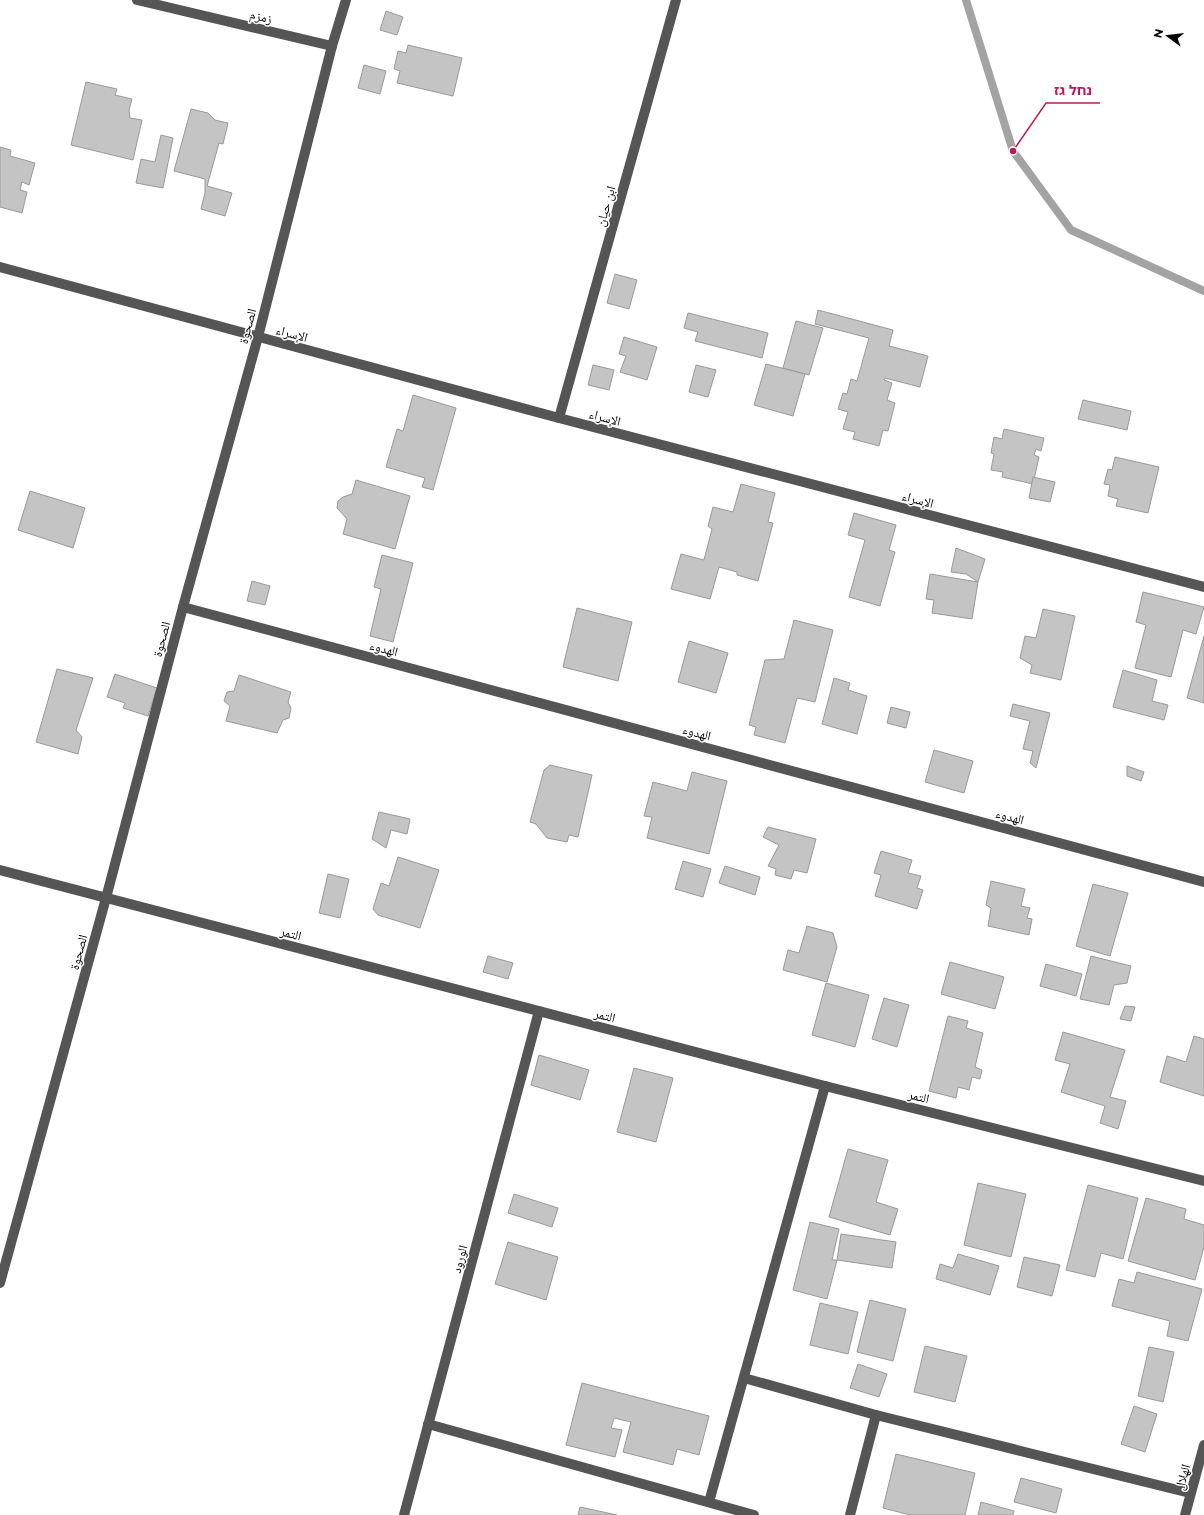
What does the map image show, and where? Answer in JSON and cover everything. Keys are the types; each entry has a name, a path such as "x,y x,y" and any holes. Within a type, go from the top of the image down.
{"street":[{"name":"زمزم","path":"137,0 332,46"},
{"name":"الصحوة","path":"0,1283 106,898 183,607 258,337 332,46 346,0"},
{"name":"ابن حيان","path":"559,418 676,0"},
{"name":"الإسراء","path":"0,267 559,418 1204,586"},
{"name":"الهدوء","path":"183,607 1204,882"},
{"name":"التمر","path":"0,870 825,1086 1204,1181"},
{"name":"الورود","path":"404,1515 539,1011"},
{"path":"709,1502 825,1086"},
{"path":"744,1378 876,1415 1190,1493"},
{"path":"850,1515 876,1415"},
{"path":"428,1424 754,1515"},
{"name":"الهلال","path":"1185,1515 1204,1445"}],"building":[{"path":"386,11 403,17 397,35 380,30"},
{"path":"408,45 462,58 453,96 397,83 400,71 394,69 398,51 406,53"},
{"path":"364,65 386,71 380,94 358,88"},
{"path":"86,82 117,89 115,95 132,99 129,110 130,118 142,120 133,160 71,145"},
{"path":"191,109 208,113 215,120 228,123 223,144 219,143 207,186 232,193 225,216 201,209 205,193 205,179 174,171"},
{"path":"161,135 173,138 163,188 136,183 141,159 155,162"},
{"path":"0,147 11,150 10,156 35,163 29,185 22,182 20,190 27,192 22,213 0,207"},
{"path":"615,274 637,280 629,309 607,303"},
{"path":"818,310 893,330 889,346 928,356 920,387 885,378 884,380 892,383 887,400 895,403 888,431 883,430 879,446 853,439 855,432 843,429 848,412 838,409 843,393 847,394 851,379 857,381 869,338 815,324"},
{"path":"688,313 768,333 762,358 695,341 698,332 684,328"},
{"path":"796,321 823,328 809,375 783,368"},
{"path":"624,337 657,347 647,380 620,372 626,356 619,354"},
{"path":"766,364 805,374 793,416 754,405"},
{"path":"593,365 614,370 609,390 588,385"},
{"path":"696,365 716,370 708,397 689,392"},
{"path":"413,395 456,408 433,490 422,487 425,478 386,467 397,429 403,431"},
{"path":"1083,400 1131,411 1127,430 1078,419"},
{"path":"1004,429 1044,438 1041,451 1036,449 1034,455 1039,457 1033,484 1002,477 1003,472 991,470 994,454 991,453 994,437 1002,439"},
{"path":"1115,457 1159,467 1148,513 1116,506 1118,499 1108,496 1110,485 1104,484 1108,469 1112,470"},
{"path":"1033,477 1055,482 1050,502 1029,498"},
{"path":"356,480 410,496 395,549 343,534 347,519 337,508 338,501 343,497 352,494"},
{"path":"741,484 775,493 768,522 773,523 758,581 737,575 737,572 719,567 710,599 671,589 681,554 704,560 712,529 708,526 713,507 733,512"},
{"path":"30,491 85,508 73,548 18,530"},
{"path":"854,513 896,525 889,550 895,552 880,606 849,597 865,540 848,535"},
{"path":"956,548 985,559 978,582 966,574 951,572"},
{"path":"382,555 413,563 393,642 370,636 381,589 374,587"},
{"path":"930,574 978,582 972,619 932,613 934,600 926,599"},
{"path":"252,581 270,586 265,605 247,601"},
{"path":"1143,592 1204,607 1196,634 1183,630 1171,677 1135,668 1146,625 1136,622"},
{"path":"577,608 632,622 618,681 563,667"},
{"path":"1043,609 1075,616 1061,680 1030,673 1032,665 1020,658 1025,636 1036,638"},
{"path":"794,620 833,630 815,702 797,698 785,743 754,735 756,727 749,725 765,660 784,659"},
{"path":"1204,636 1204,703 1187,698"},
{"path":"689,641 728,653 716,693 678,682"},
{"path":"57,669 93,678 76,730 82,737 78,754 36,742"},
{"path":"1123,670 1157,680 1152,701 1168,705 1164,720 1113,707"},
{"path":"115,674 157,688 148,716 123,708 125,703 107,697"},
{"path":"239,675 291,692 288,702 291,708 289,718 283,720 277,733 226,721 230,706 224,701 227,692 234,691"},
{"path":"834,678 850,683 848,690 867,696 857,734 822,724"},
{"path":"1013,704 1050,713 1036,768 1030,763 1033,751 1023,749 1030,721 1010,716"},
{"path":"891,707 910,712 906,728 887,723"},
{"path":"934,750 973,761 964,793 925,782"},
{"path":"550,765 592,775 578,837 569,835 567,842 547,838 536,824 530,822 544,770"},
{"path":"1127,766 1144,772 1141,781 1127,776"},
{"path":"692,772 727,781 709,854 647,838 652,817 644,816 653,782 687,791"},
{"path":"379,812 410,819 407,834 391,830 386,848 372,839"},
{"path":"768,827 816,839 807,873 794,870 791,879 775,875 776,869 768,866 779,845 763,837"},
{"path":"881,851 912,860 908,873 921,876 917,888 923,890 917,909 875,896 881,875 874,873"},
{"path":"398,857 439,870 420,928 378,915 373,909 381,883 389,886"},
{"path":"683,861 711,869 703,897 675,889"},
{"path":"725,866 760,877 755,895 719,883"},
{"path":"328,874 349,879 340,918 319,913"},
{"path":"991,881 1025,889 1021,906 1030,908 1027,918 1032,919 1029,935 988,926 991,908 986,905"},
{"path":"1093,884 1128,893 1110,956 1076,946"},
{"path":"807,926 833,933 837,947 827,982 783,970 788,950 799,953"},
{"path":"488,956 513,963 508,979 483,972"},
{"path":"1091,956 1131,966 1127,983 1114,985 1109,1005 1080,999"},
{"path":"950,962 1004,977 995,1009 941,994"},
{"path":"1046,964 1082,974 1076,996 1040,986"},
{"path":"826,983 869,995 855,1047 812,1035"},
{"path":"884,998 909,1005 897,1047 872,1039"},
{"path":"1125,1006 1135,1007 1131,1021 1120,1019"},
{"path":"948,1016 968,1021 966,1028 983,1033 975,1067 982,1070 980,1079 972,1077 969,1090 958,1087 956,1098 929,1091"},
{"path":"1063,1032 1125,1050 1110,1097 1126,1101 1118,1129 1100,1123 1105,1106 1061,1092 1070,1064 1055,1060"},
{"path":"1194,1036 1204,1039 1204,1096 1160,1082 1167,1056 1186,1062"},
{"path":"539,1055 589,1070 580,1100 531,1085"},
{"path":"634,1068 673,1078 656,1142 617,1132"},
{"path":"848,1149 888,1160 876,1202 898,1209 890,1235 829,1217"},
{"path":"978,1183 1026,1194 1011,1257 964,1245"},
{"path":"1088,1185 1138,1198 1123,1259 1101,1253 1095,1277 1066,1270"},
{"path":"514,1194 558,1208 552,1227 508,1213"},
{"path":"1146,1198 1186,1209 1184,1219 1204,1225 1204,1247 1195,1280 1128,1261"},
{"path":"810,1222 839,1229 832,1260 837,1260 827,1299 793,1290"},
{"path":"841,1234 896,1242 892,1268 837,1260"},
{"path":"508,1242 558,1257 546,1300 495,1284"},
{"path":"958,1254 999,1266 990,1295 936,1279 940,1264 953,1268"},
{"path":"1024,1257 1060,1265 1052,1296 1017,1287"},
{"path":"1137,1272 1202,1289 1188,1341 1167,1336 1170,1321 1112,1306 1119,1279 1134,1283"},
{"path":"870,1300 906,1309 893,1361 857,1352"},
{"path":"820,1303 858,1312 848,1354 810,1345"},
{"path":"925,1346 967,1356 955,1402 914,1392"},
{"path":"1149,1347 1174,1352 1163,1402 1138,1396"},
{"path":"858,1364 887,1374 879,1397 850,1388"},
{"path":"582,1383 709,1416 699,1455 677,1449 673,1465 623,1452 631,1422 614,1418 611,1428 622,1430 615,1457 566,1445"},
{"path":"1134,1406 1157,1414 1145,1452 1121,1444"},
{"path":"896,1454 975,1473 965,1515 910,1515 883,1508"},
{"path":"1021,1478 1062,1489 1056,1513 1014,1502"},
{"path":"981,1502 1014,1511 1013,1515 978,1515"},
{"path":"580,1507 617,1515 578,1515"}],"waterway":[{"path":"966,0 1013,151 1071,230 1204,291"}],"place":[{"name":"נחל גז","path":"1013,151"}]}
